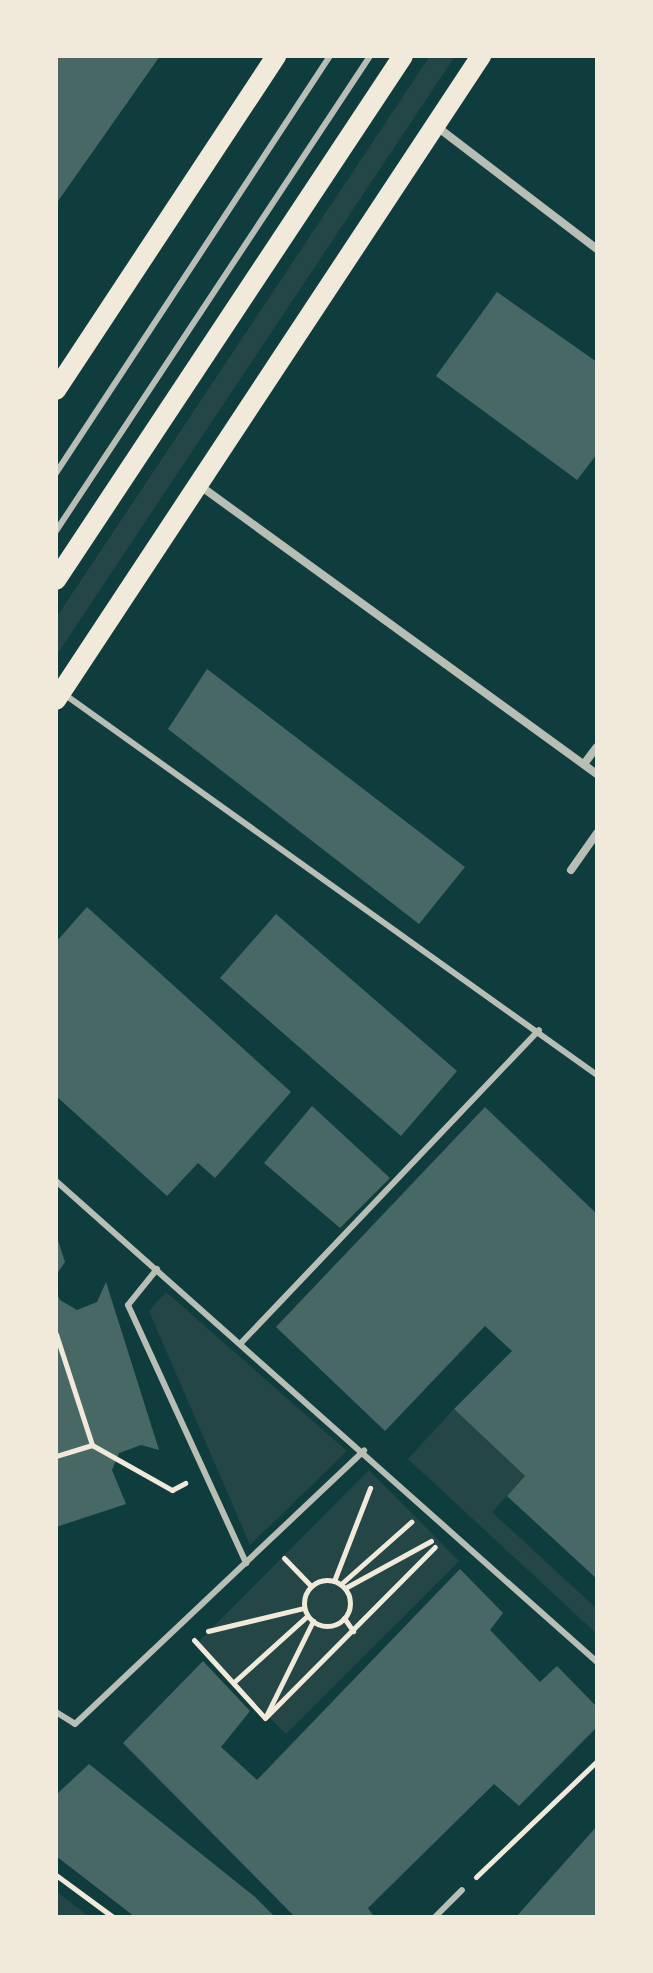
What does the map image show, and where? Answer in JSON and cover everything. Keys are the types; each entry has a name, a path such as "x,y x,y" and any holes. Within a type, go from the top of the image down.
{"main road":[{"path":"56,390 276,56"},
{"path":"56,580 403,56"},
{"path":"59,696 481,56"}],"street":[{"path":"435,126 597,249"},
{"path":"197,484 597,774"},
{"path":"584,764 597,747"},
{"path":"571,870 597,833"}],"lane":[{"path":"56,473 330,56"},
{"path":"56,531 370,56"},
{"path":"59,696 539,1030 597,1075"},
{"path":"241,1343 539,1030"},
{"path":"56,1181 452,1529 597,1662"},
{"path":"157,1269 128,1305 246,1563"},
{"path":"56,1712 75,1724 364,1451"},
{"path":"435,1917 462,1890"}],"path":[{"path":"56,1334 92,1445 172,1490 204,1474"},
{"path":"56,1456 92,1445"},
{"path":"334,1581 379,1465"},
{"path":"343,1586 426,1508"},
{"path":"343,1586 452,1529"},
{"path":"265,1718 452,1529"},
{"path":"269,1543 311,1586"},
{"path":"334,1581 343,1586 349,1603 344,1618 329,1626 313,1621 304,1608 311,1586 334,1581"},
{"path":"265,1718 190,1636 304,1608"},
{"path":"234,1682 308,1616"},
{"path":"344,1618 353,1631"},
{"path":"265,1718 313,1621"},
{"path":"462,1890 597,1761"},
{"path":"57,1879 113,1917"}],"shaded area":[{"path":"430,56 455,56 56,656 56,618"},
{"path":"166,1292 347,1451 250,1545 149,1311"},
{"path":"454,1409 525,1476 492,1512 597,1609 597,1634 408,1459"},
{"path":"369,1470 459,1561 286,1734 196,1644"},
{"path":"56,1891 89,1917 56,1917"}],"building":[{"path":"56,56 160,56 56,204"},
{"path":"497,292 597,362 597,454 577,480 436,376"},
{"path":"207,669 465,867 419,924 168,729"},
{"path":"87,907 291,1092 215,1178 198,1163 167,1196 56,1096 56,942"},
{"path":"276,914 457,1071 401,1136 220,978"},
{"path":"312,1106 390,1178 340,1228 264,1163"},
{"path":"485,1107 597,1214 597,1579 507,1496 525,1476 454,1409 512,1351 485,1326 385,1431 276,1327"},
{"path":"56,1238 65,1262 56,1275"},
{"path":"106,1282 159,1450 141,1445 119,1453 112,1470 126,1504 56,1527 56,1291 60,1300 77,1310 97,1302"},
{"path":"460,1569 503,1613 490,1630 540,1682 557,1666 597,1707 597,1727 519,1806 494,1784 368,1908 374,1917 295,1917 123,1743 203,1661 250,1711 221,1747 257,1780"},
{"path":"89,1764 255,1897 275,1917 135,1917 56,1856 56,1795"},
{"path":"597,1826 597,1917 516,1917"}]}
